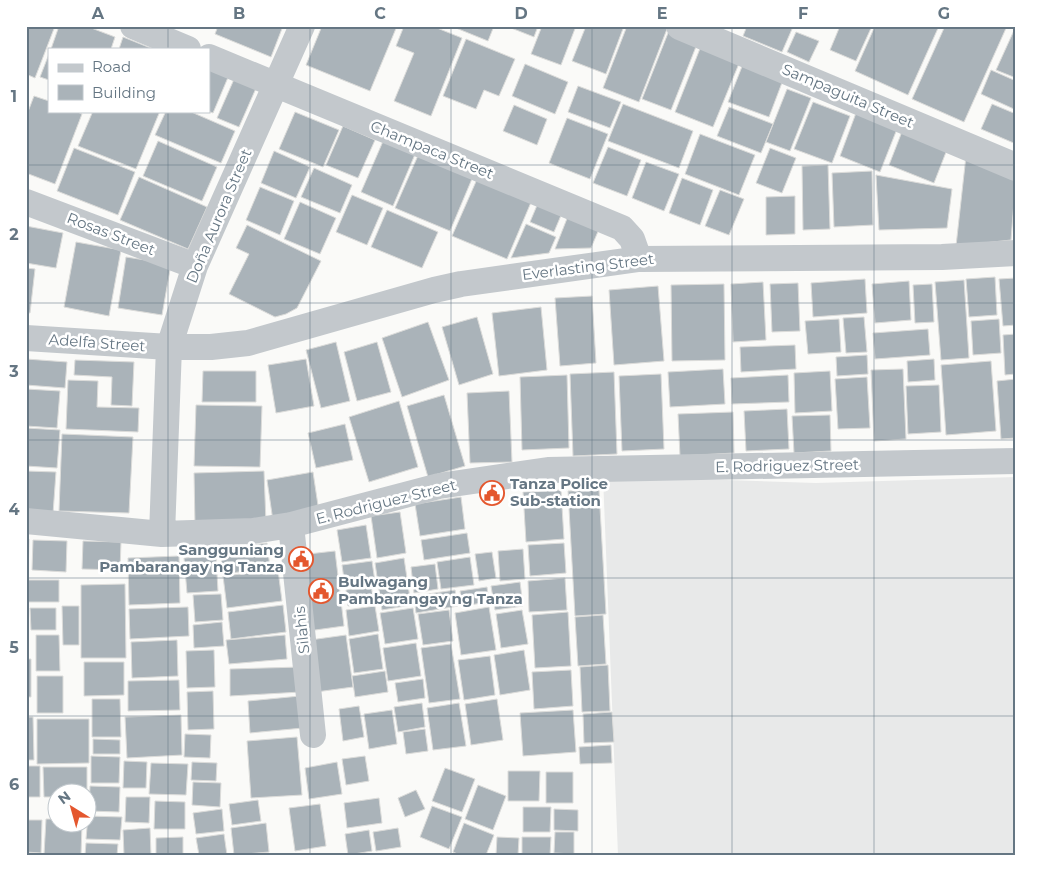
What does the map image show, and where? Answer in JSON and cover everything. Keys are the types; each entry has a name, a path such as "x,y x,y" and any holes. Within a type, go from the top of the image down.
{"street":[{"path":"133,26 186,48"},
{"name":"Doña Aurora Street","path":"162,534 169,347 195,266 277,86 302,26"},
{"name":"Sampaguita Street","path":"680,26 1016,167"},
{"name":"Champaca Street","path":"210,57 622,228 632,239 639,259"},
{"name":"Rosas Street","path":"26,202 195,266"},
{"name":"Everlasting Street","path":"169,347 211,347 248,343 461,284 639,259 942,257 1016,253"},
{"name":"Adelfa Street","path":"26,338 169,347"},
{"name":"E. Rodriguez Street","path":"26,521 162,534 252,531 291,525 440,486 548,470 1016,461"},
{"name":"Silahis","path":"291,525 313,734"}],"shaded area":[{"path":"603,476 816,483 1016,477 1016,855 618,855"}],"building":[{"path":"26,26 55,26 35,78 26,74"},
{"path":"59,26 86,26 115,37 111,48 51,48"},
{"path":"218,26 283,26 271,57 215,34"},
{"path":"322,26 397,26 370,91 306,65"},
{"path":"404,26 432,26 462,38 431,116 394,101 414,53 396,46"},
{"path":"451,26 494,26 488,41"},
{"path":"506,26 538,26 534,37"},
{"path":"542,26 576,26 561,65 531,54"},
{"path":"586,26 624,26 606,74 572,61"},
{"path":"627,26 661,26 667,29 639,102 603,88"},
{"path":"747,26 786,26 792,29 782,52 743,36"},
{"path":"840,26 872,26 856,61 830,50"},
{"path":"875,26 939,26 908,95 855,71"},
{"path":"945,26 1007,26 964,122 912,99"},
{"path":"1016,26 1016,78 996,70"},
{"path":"670,28 699,39 671,110 642,99"},
{"path":"796,32 819,41 809,62 787,52"},
{"path":"123,37 150,48 119,48"},
{"path":"466,39 515,59 499,96 484,90 476,109 443,96"},
{"path":"701,46 740,61 713,127 675,112"},
{"path":"48,57 48,80 40,77"},
{"path":"525,64 568,82 555,114 512,96"},
{"path":"743,64 783,80 769,117 728,102"},
{"path":"210,66 229,75 213,113 210,112"},
{"path":"991,70 1016,81 1016,110 981,94"},
{"path":"235,77 257,86 239,127 217,118"},
{"path":"578,86 621,102 610,128 568,112"},
{"path":"787,89 811,98 790,151 766,142"},
{"path":"34,96 48,101 48,112 77,112 82,114 55,184 26,173 26,117"},
{"path":"813,102 850,116 832,163 794,149"},
{"path":"623,104 693,131 679,168 608,141"},
{"path":"992,104 1016,114 1016,144 981,129"},
{"path":"514,105 547,119 537,145 503,131"},
{"path":"729,107 773,124 761,153 717,136"},
{"path":"93,112 160,112 136,169 78,146"},
{"path":"166,112 191,112 235,131 221,163 155,135"},
{"path":"295,112 339,130 323,167 279,149"},
{"path":"856,113 897,129 880,172 840,156"},
{"path":"567,118 608,134 590,179 549,163"},
{"path":"343,126 375,140 358,178 326,165"},
{"path":"903,129 948,147 934,183 889,165"},
{"path":"700,134 755,155 739,195 685,174"},
{"path":"384,139 416,152 393,206 361,192"},
{"path":"158,141 217,167 202,201 143,176"},
{"path":"608,147 641,160 627,196 593,183"},
{"path":"74,148 135,172 118,215 57,191"},
{"path":"770,148 796,158 782,193 756,183"},
{"path":"274,151 310,167 296,198 261,183"},
{"path":"420,151 474,174 450,231 395,208"},
{"path":"966,156 1016,176 1011,240 956,246"},
{"path":"646,162 679,174 664,211 632,198"},
{"path":"828,165 830,229 803,230 802,166"},
{"path":"314,168 352,185 340,213 301,197"},
{"path":"872,171 873,225 834,227 832,173"},
{"path":"876,175 952,189 947,228 879,230"},
{"path":"139,177 207,207 188,249 120,220"},
{"path":"478,177 532,200 507,259 452,236"},
{"path":"682,178 713,190 700,225 669,213"},
{"path":"260,187 294,201 280,235 246,220"},
{"path":"720,190 744,199 729,235 705,226"},
{"path":"352,195 383,208 367,245 336,232"},
{"path":"795,196 795,234 766,235 766,197"},
{"path":"300,202 336,218 320,254 284,239"},
{"path":"538,203 562,213 554,232 530,222"},
{"path":"387,210 438,232 422,268 371,247"},
{"path":"568,216 599,229 591,248 555,249"},
{"path":"526,224 556,237 549,253 511,258"},
{"path":"247,225 321,261 297,308 286,314 275,317 229,294 249,254 236,248"},
{"path":"26,226 63,233 56,268 26,263"},
{"path":"76,242 121,250 109,316 64,307"},
{"path":"126,257 171,264 162,315 118,308"},
{"path":"26,268 35,269 30,313 26,313"},
{"path":"995,277 997,315 969,317 966,279"},
{"path":"1016,278 1016,325 1003,326 999,279"},
{"path":"865,279 867,313 813,317 811,283"},
{"path":"964,280 969,358 941,360 935,282"},
{"path":"909,281 911,320 875,323 872,284"},
{"path":"763,282 766,340 733,342 731,284"},
{"path":"798,283 800,331 772,332 770,284"},
{"path":"724,284 725,360 672,361 671,285"},
{"path":"932,284 934,322 915,323 913,285"},
{"path":"658,286 664,361 614,365 609,290"},
{"path":"592,296 596,363 560,366 555,298"},
{"path":"541,307 547,370 499,376 492,313"},
{"path":"477,317 493,374 459,385 442,327"},
{"path":"864,317 867,352 846,353 843,318"},
{"path":"839,319 841,352 808,354 805,321"},
{"path":"999,319 1001,353 973,355 971,321"},
{"path":"428,322 449,380 402,397 382,338"},
{"path":"928,329 930,355 875,359 873,333"},
{"path":"1016,334 1016,374 1005,375 1003,335"},
{"path":"336,342 350,401 321,408 306,350"},
{"path":"377,342 391,392 357,401 344,352"},
{"path":"795,345 796,369 741,372 740,347"},
{"path":"867,355 868,374 837,376 836,357"},
{"path":"26,359 67,362 65,388 26,385"},
{"path":"306,359 314,406 276,413 268,365"},
{"path":"934,359 935,380 908,382 907,361"},
{"path":"75,360 134,362 132,406 111,405 112,377 74,375"},
{"path":"991,361 996,431 946,435 941,365"},
{"path":"723,369 725,404 670,407 668,372"},
{"path":"903,369 906,439 874,441 871,370"},
{"path":"203,371 256,371 256,402 202,402"},
{"path":"830,371 832,411 795,413 794,373"},
{"path":"614,372 617,454 573,456 570,374"},
{"path":"661,374 664,449 622,451 619,376"},
{"path":"567,375 569,448 522,450 520,377"},
{"path":"788,375 789,402 732,404 731,378"},
{"path":"867,377 870,428 838,429 835,379"},
{"path":"1016,379 1016,438 1001,439 997,381"},
{"path":"68,380 98,381 97,407 139,408 138,432 66,429"},
{"path":"939,385 941,432 908,434 906,386"},
{"path":"26,389 60,391 57,428 26,426"},
{"path":"509,391 512,462 470,463 467,393"},
{"path":"444,395 465,466 428,477 407,406"},
{"path":"399,401 418,467 369,482 349,417"},
{"path":"196,405 262,406 260,467 194,466"},
{"path":"787,409 789,449 746,451 744,411"},
{"path":"733,412 734,453 680,456 678,414"},
{"path":"830,415 831,451 794,453 792,416"},
{"path":"345,424 353,460 316,468 308,433"},
{"path":"26,428 60,430 57,468 26,466"},
{"path":"62,434 133,437 129,513 59,511"},
{"path":"26,471 56,472 53,514 26,513"},
{"path":"264,471 266,523 195,525 194,473"},
{"path":"313,472 319,512 273,521 267,480"},
{"path":"561,490 564,539 526,542 523,492"},
{"path":"599,490 606,614 575,616 568,491"},
{"path":"461,497 465,529 420,536 415,504"},
{"path":"400,512 406,553 377,558 371,516"},
{"path":"366,525 371,558 342,562 337,530"},
{"path":"467,533 470,553 424,560 421,540"},
{"path":"26,539 29,539 28,577 26,577"},
{"path":"33,540 67,541 66,572 32,570"},
{"path":"83,541 121,542 120,570 82,569"},
{"path":"267,543 270,568 223,574 220,549"},
{"path":"564,543 566,573 530,576 528,545"},
{"path":"523,549 525,579 500,581 498,551"},
{"name":"Bulwagang Pambarangay ng Tanza","path":"335,551 344,626 308,631 299,555"},
{"path":"492,552 496,578 479,581 475,554"},
{"path":"179,556 180,603 129,605 128,558"},
{"path":"216,556 218,591 187,593 184,558"},
{"path":"470,557 474,585 441,589 437,562"},
{"path":"404,558 411,605 382,610 375,563"},
{"path":"372,561 375,582 345,586 342,565"},
{"path":"435,564 438,589 414,593 411,567"},
{"path":"278,570 282,601 227,608 223,576"},
{"path":"565,578 567,610 529,612 528,581"},
{"path":"26,580 59,580 59,602 26,602"},
{"path":"520,582 523,606 495,610 491,586"},
{"path":"125,584 126,658 81,658 81,585"},
{"path":"371,586 374,602 348,606 346,590"},
{"path":"487,587 489,602 463,606 460,591"},
{"path":"455,590 458,606 416,613 414,596"},
{"path":"221,594 223,620 195,622 193,595"},
{"path":"283,605 286,632 231,639 228,612"},
{"path":"62,606 79,606 79,645 63,645"},
{"path":"375,606 379,631 349,636 346,610"},
{"path":"188,607 189,636 130,639 129,609"},
{"path":"489,607 496,650 461,655 455,613"},
{"path":"30,608 56,608 56,630 31,630"},
{"path":"413,608 418,639 385,644 380,613"},
{"path":"449,610 453,641 423,645 418,614"},
{"path":"522,610 528,644 501,648 496,614"},
{"path":"568,612 571,666 535,668 532,615"},
{"path":"603,615 606,664 578,666 575,617"},
{"path":"222,622 224,646 194,648 193,625"},
{"path":"378,634 383,669 354,673 349,639"},
{"path":"36,635 59,635 60,671 36,671"},
{"path":"285,635 287,659 229,664 226,640"},
{"path":"346,635 353,687 316,692 310,640"},
{"path":"177,640 178,676 132,678 131,642"},
{"path":"416,643 421,676 388,681 383,648"},
{"path":"451,644 460,699 429,703 421,648"},
{"path":"214,650 215,687 187,688 186,651"},
{"path":"524,650 530,690 500,695 494,655"},
{"path":"490,656 495,695 464,700 458,660"},
{"path":"26,659 31,659 31,697 26,697"},
{"path":"84,662 124,662 124,695 84,696"},
{"path":"608,665 610,711 582,712 580,667"},
{"path":"300,667 301,692 230,696 230,669"},
{"path":"571,670 573,706 534,709 532,672"},
{"path":"385,671 388,692 355,697 352,676"},
{"path":"37,676 63,676 63,713 37,713"},
{"path":"423,679 425,698 398,702 395,683"},
{"path":"179,680 180,710 128,711 128,681"},
{"path":"213,691 214,729 188,730 187,692"},
{"path":"300,696 303,728 250,733 248,701"},
{"path":"92,699 120,699 121,737 92,737"},
{"path":"497,699 503,740 471,745 465,704"},
{"path":"422,703 425,727 398,732 394,707"},
{"path":"459,703 466,746 433,750 427,708"},
{"path":"359,706 364,737 343,741 339,709"},
{"path":"392,710 397,744 369,749 364,714"},
{"path":"573,710 576,752 523,756 520,713"},
{"path":"612,712 614,742 584,743 583,714"},
{"path":"181,715 182,755 127,758 125,717"},
{"path":"26,717 33,717 34,760 26,760"},
{"path":"37,719 89,719 89,763 37,764"},
{"path":"425,729 428,751 406,754 403,732"},
{"path":"185,734 211,735 210,758 184,757"},
{"path":"297,737 302,795 251,798 247,741"},
{"path":"93,739 120,740 120,754 93,754"},
{"path":"611,745 612,763 580,764 579,747"},
{"path":"91,756 120,757 119,783 91,783"},
{"path":"365,756 369,781 346,785 342,759"},
{"path":"124,761 147,762 146,788 123,788"},
{"path":"192,762 217,763 216,781 191,780"},
{"path":"337,762 342,794 309,799 305,768"},
{"path":"151,763 188,764 186,795 149,794"},
{"path":"26,766 40,766 40,797 26,797"},
{"path":"43,767 87,767 87,784 48,784 48,797 44,797"},
{"path":"445,768 475,779 462,812 432,801"},
{"path":"508,771 540,771 539,801 508,801"},
{"path":"546,772 573,772 573,803 546,803"},
{"path":"193,782 221,783 220,807 192,805"},
{"path":"478,785 506,796 493,830 465,819"},
{"path":"98,786 120,787 119,812 98,811"},
{"path":"416,790 425,809 405,817 398,798"},
{"path":"126,797 150,797 149,823 125,822"},
{"path":"379,798 382,823 347,828 344,803"},
{"path":"258,800 261,821 232,825 229,804"},
{"path":"155,801 185,802 185,829 154,829"},
{"path":"320,804 326,846 295,851 289,808"},
{"path":"432,806 462,817 449,849 420,837"},
{"path":"523,807 551,807 550,832 523,832"},
{"path":"222,809 224,831 196,834 193,813"},
{"path":"554,809 578,810 578,831 554,830"},
{"path":"98,816 122,817 120,840 86,839 86,834 98,834"},
{"path":"46,819 48,819 48,834 82,834 81,855 44,855"},
{"path":"26,820 42,820 41,853 26,852"},
{"path":"266,823 269,852 234,855 231,828"},
{"path":"464,823 494,835 486,855 460,855 453,852"},
{"path":"150,828 151,855 124,855 123,830"},
{"path":"398,828 401,847 376,851 373,832"},
{"path":"369,830 372,851 348,855 345,834"},
{"path":"555,832 574,832 574,854 554,853"},
{"path":"224,834 227,855 199,855 196,838"},
{"path":"183,837 183,855 156,855 156,838"},
{"path":"497,837 519,838 518,855 496,855"},
{"path":"522,837 551,837 550,855 522,855"},
{"path":"86,843 118,844 117,855 85,855"}],"place":[{"name":"Tanza Police Sub-station","path":"492,493"},
{"name":"Sangguniang Pambarangay ng Tanza","path":"301,559"},
{"name":"Bulwagang Pambarangay ng Tanza","path":"321,591"}]}
